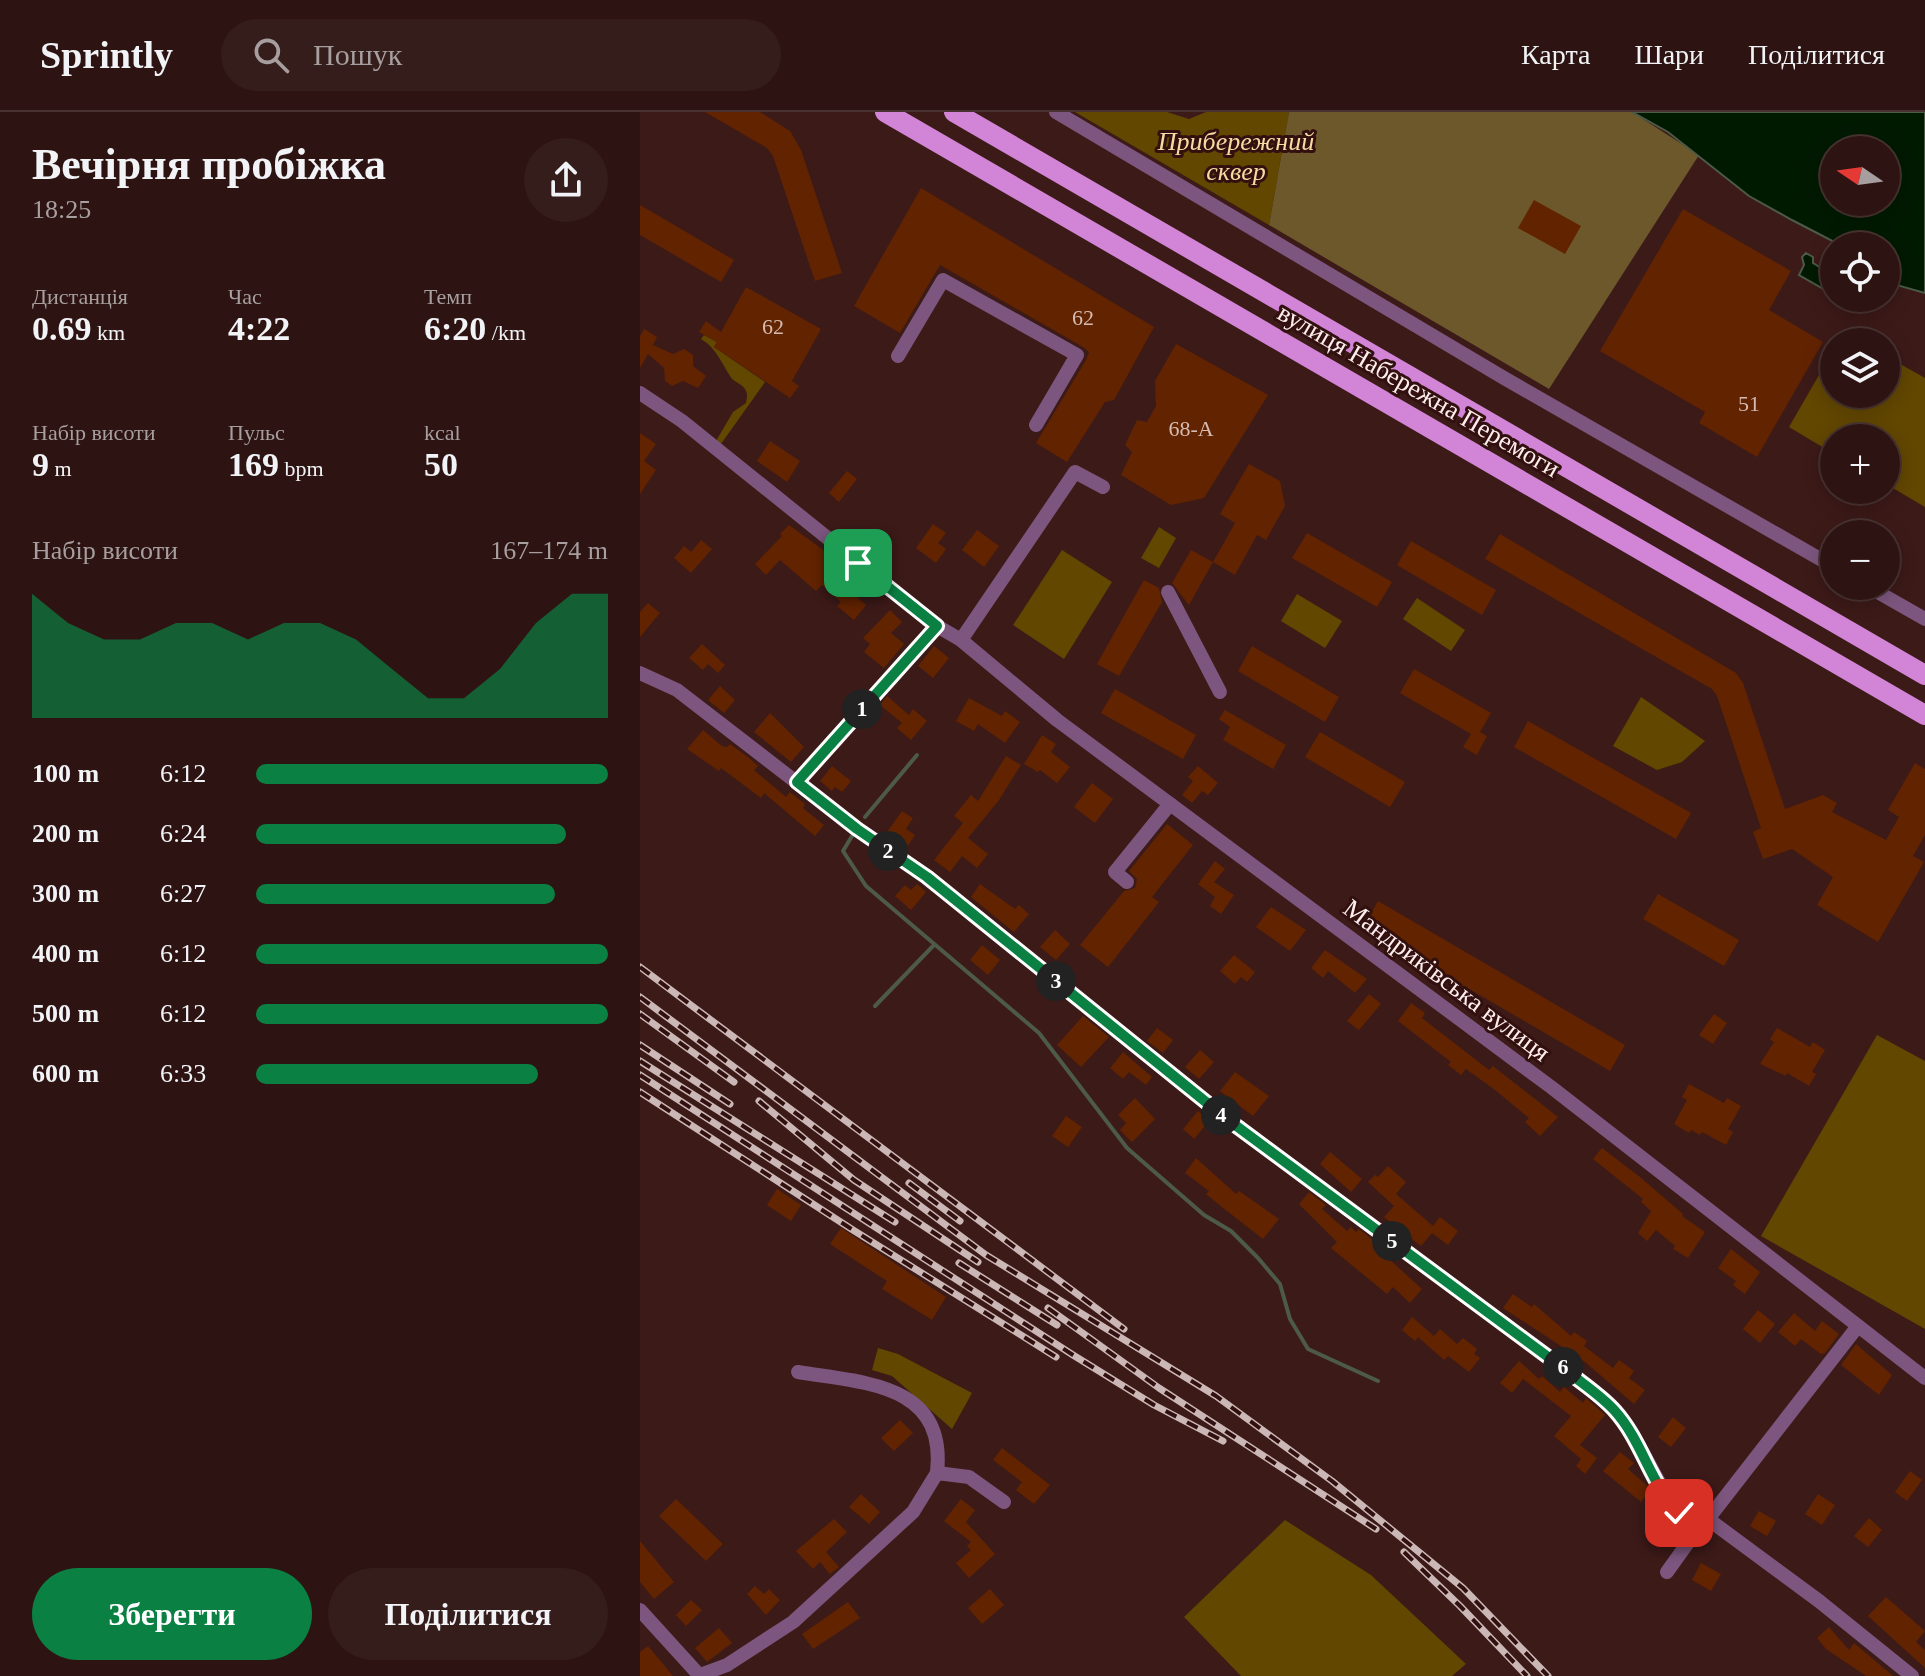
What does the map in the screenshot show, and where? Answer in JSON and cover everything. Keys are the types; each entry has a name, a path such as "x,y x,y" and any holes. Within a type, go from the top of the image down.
{"main road":[{"name":"вулиця Набережна Перемоги","path":"885,112 1925,715"},
{"name":"вулиця Набережна Перемоги","path":"954,112 1925,675"},
{"path":"1369,392 1387,362"}],"street":[{"name":"вулиця Набережна Перемоги","path":"1056,112 1504,378 1820,559"},
{"path":"898,356 943,280 1077,355 1036,425"},
{"name":"Мандриківська вулиця","path":"640,393 682,421 937,626 961,640 1057,720 1551,1087 1925,1378"},
{"path":"961,640 1075,472 1103,487"},
{"path":"1168,592 1220,692"},
{"path":"1892,600 1925,619"},
{"path":"797,782 937,626"},
{"path":"640,673 677,690 857,829 927,877 1227,1119 1567,1371 1615,1411 1645,1457 1669,1503 1697,1530"},
{"path":"1127,882 1115,872 1170,804"},
{"path":"1667,1572 1858,1326"},
{"path":"640,1610 700,1676 727,1665 793,1622 913,1512 937,1473 939,1457 925,1411 901,1394 876,1385 798,1372"},
{"path":"937,1473 969,1477 1004,1502"},
{"path":"1708,1519 1819,1601 1912,1676"}],"green space":[{"name":"Прибережний сквер","path":"1075,112 1167,112 1189,119 1206,112 1289,112 1269,225"},
{"path":"704,335 717,342 714,347 765,382 721,444 716,441 733,412 746,403 747,394 701,339"},
{"path":"1900,364 1925,378 1925,507 1900,492 1900,424 1820,424 1820,446 1789,427 1820,373 1820,408 1900,408"},
{"path":"1159,527 1176,538 1159,568 1141,558"},
{"path":"1062,550 1112,582 1064,659 1013,625"},
{"path":"1297,594 1342,621 1325,648 1281,621"},
{"path":"1417,598 1465,630 1451,651 1403,619"},
{"path":"1641,697 1705,741 1682,762 1657,770 1613,746"},
{"path":"1877,1035 1925,1061 1925,1329 1761,1236"},
{"path":"878,1348 898,1354 972,1393 952,1429 892,1376 872,1370"},
{"path":"1285,1520 1371,1575 1466,1664 1452,1676 1241,1676 1184,1617"}],"shaded area":[{"path":"1289,112 1632,112 1699,155 1549,389 1269,225"},
{"path":"1632,112 1925,112 1925,293 1900,286 1900,232 1820,232 1820,235 1749,196 1668,132"},
{"path":"1806,253 1813,257 1813,263 1820,267 1820,287 1799,275 1804,265 1802,257"}],"building":[{"path":"705,112 760,112 790,131 801,150 842,273 815,281 773,156 767,148"},
{"path":"921,188 1154,327 1114,400 1105,402 1067,462 1036,443 1086,360 1089,352 1083,347 940,265 900,333 854,306"},
{"path":"1534,200 1581,226 1565,254 1518,228"},
{"path":"640,205 734,260 721,282 640,235"},
{"path":"1683,209 1791,271 1769,310 1820,340 1820,347 1757,457 1699,423 1705,412 1600,351"},
{"path":"746,287 821,329 792,381 799,386 790,398 714,347 717,342 699,332 706,321 721,332"},
{"path":"644,329 657,337 653,345 673,354 684,349 693,355 693,366 706,376 698,388 683,381 672,386 665,381 664,368 648,354 640,368 640,336"},
{"path":"1176,344 1268,395 1204,498 1171,505 1121,475 1132,452 1125,445 1137,420 1147,422 1156,406 1155,381"},
{"path":"640,433 656,444 644,461 656,470 640,494"},
{"path":"770,441 800,461 787,482 757,461"},
{"path":"1249,464 1280,481 1285,506 1266,540 1257,535 1235,575 1213,562 1235,523 1220,514"},
{"path":"847,471 857,479 839,502 829,493"},
{"path":"933,524 946,533 938,543 946,549 936,563 916,548"},
{"path":"789,525 852,571 841,583 866,605 854,620 837,606 841,602 822,585 816,591 780,560 766,575 755,564"},
{"path":"977,530 999,546 984,567 962,550"},
{"path":"1307,533 1392,582 1377,607 1292,558"},
{"path":"1500,534 1736,673 1743,683 1785,809 1823,795 1837,803 1832,812 1886,840 1899,817 1888,810 1915,763 1925,769 1925,835 1913,856 1924,862 1878,942 1817,905 1833,877 1792,849 1763,859 1753,832 1761,828 1712,689 1485,559"},
{"path":"701,540 712,549 691,573 674,558 684,546 691,552"},
{"path":"1411,541 1496,590 1482,615 1397,565"},
{"path":"1191,550 1213,562 1189,605 1172,583"},
{"path":"1144,580 1159,588 1162,602 1119,676 1097,664"},
{"path":"648,603 660,613 640,637 640,612"},
{"path":"890,610 902,622 891,633 904,644 884,668 864,652 870,644 863,638"},
{"path":"702,644 725,665 718,673 708,664 703,670 689,658"},
{"path":"934,646 949,658 933,678 918,666"},
{"path":"1252,646 1339,697 1325,722 1238,671"},
{"path":"1414,669 1491,713 1480,732 1487,736 1477,755 1463,747 1471,734 1400,693"},
{"path":"720,686 735,700 724,713 708,700"},
{"path":"1115,689 1196,735 1183,759 1101,713"},
{"path":"887,696 909,715 913,709 927,721 911,740 897,728 902,723 880,705"},
{"path":"969,698 1002,716 1005,711 1020,722 1005,743 978,724 974,731 956,721"},
{"path":"1225,710 1286,745 1273,769 1223,740 1230,727 1219,719"},
{"path":"770,713 804,747 791,762 754,732"},
{"path":"1528,721 1691,813 1676,839 1514,747"},
{"path":"703,730 722,746 730,744 749,758 758,766 754,770 786,797 790,792 805,804 803,808 824,825 815,836 764,793 761,798 721,768 719,771 687,749"},
{"path":"1320,732 1405,782 1390,807 1305,757"},
{"path":"1042,735 1056,744 1051,752 1070,767 1057,783 1040,770 1038,772 1024,764"},
{"path":"1006,756 1021,765 999,800 968,838 988,854 977,868 962,856 950,872 934,860 963,823 954,816 971,795 978,801"},
{"path":"832,766 851,781 842,792 835,787 832,791 820,781"},
{"path":"1198,766 1218,783 1208,795 1202,791 1192,803 1182,795 1193,781 1188,777"},
{"path":"1092,783 1113,799 1095,823 1074,807"},
{"path":"902,811 913,818 906,829 915,835 907,847 887,832"},
{"path":"1167,824 1193,845 1152,897 1159,902 1108,967 1080,945 1124,891 1135,888 1137,879 1129,871"},
{"path":"1215,861 1225,869 1214,882 1234,895 1221,914 1210,906 1215,897 1198,884"},
{"path":"917,884 926,892 911,910 895,896 905,885 911,890"},
{"path":"980,884 1015,909 1019,905 1029,914 1014,932 971,897"},
{"path":"1658,894 1739,940 1724,966 1643,919"},
{"path":"1378,901 1625,1045 1610,1071 1363,927"},
{"path":"1271,907 1306,930 1290,951 1256,927"},
{"path":"1055,930 1070,944 1056,960 1040,947"},
{"path":"982,945 1000,960 988,975 970,960"},
{"path":"1325,950 1367,979 1355,993 1328,971 1323,978 1311,968"},
{"path":"1234,955 1255,972 1247,982 1241,977 1235,984 1220,971"},
{"path":"1369,994 1381,1004 1359,1030 1347,1021"},
{"path":"1411,1003 1425,1013 1422,1018 1489,1070 1493,1066 1558,1117 1540,1136 1525,1122 1529,1118 1495,1090 1466,1069 1461,1075 1448,1065 1451,1062 1398,1021"},
{"path":"1714,1014 1727,1023 1713,1044 1699,1035"},
{"path":"1083,1016 1109,1037 1081,1067 1057,1045"},
{"path":"1157,1028 1173,1040 1163,1053 1147,1041"},
{"path":"1777,1028 1810,1047 1813,1042 1825,1050 1812,1072 1816,1074 1809,1086 1787,1073 1786,1076 1760,1064 1774,1042 1770,1039"},
{"path":"1200,1050 1214,1062 1199,1079 1185,1067"},
{"path":"1123,1052 1152,1077 1146,1085 1129,1072 1123,1079 1110,1068"},
{"path":"1235,1072 1269,1096 1253,1116 1220,1091"},
{"path":"1689,1084 1724,1103 1727,1098 1741,1106 1728,1129 1733,1132 1726,1145 1702,1132 1700,1135 1691,1130 1689,1133 1674,1124 1687,1100 1682,1097"},
{"path":"1135,1098 1155,1119 1132,1142 1120,1130 1126,1123 1118,1115"},
{"path":"1198,1111 1209,1121 1194,1139 1183,1129"},
{"path":"1066,1116 1082,1127 1068,1147 1052,1136"},
{"path":"1602,1148 1705,1232 1688,1258 1673,1249 1675,1246 1656,1230 1647,1241 1638,1233 1651,1211 1641,1202 1643,1199 1593,1159"},
{"path":"1330,1152 1362,1179 1351,1192 1320,1164"},
{"path":"1196,1158 1236,1194 1239,1191 1279,1219 1263,1239 1206,1194 1209,1191 1185,1173"},
{"path":"1388,1166 1406,1182 1396,1194 1433,1226 1440,1217 1458,1231 1448,1245 1432,1233 1421,1246 1384,1217 1394,1206 1368,1182"},
{"path":"777,1189 801,1205 791,1221 767,1205"},
{"path":"1309,1192 1326,1205 1322,1209 1347,1231 1351,1227 1356,1232 1359,1229 1392,1256 1389,1259 1422,1289 1410,1303 1393,1287 1387,1294 1331,1248 1337,1242 1299,1204"},
{"path":"841,1228 946,1297 932,1320 882,1289 887,1281 830,1244"},
{"path":"1731,1249 1760,1272 1745,1294 1733,1285 1736,1281 1718,1268"},
{"path":"1513,1294 1532,1307 1534,1304 1571,1336 1574,1332 1587,1341 1584,1346 1613,1368 1619,1360 1634,1371 1629,1378 1645,1390 1634,1404 1585,1362 1503,1308"},
{"path":"1758,1310 1775,1324 1760,1343 1743,1329"},
{"path":"1794,1313 1815,1331 1822,1321 1839,1334 1825,1353 1821,1354 1801,1339 1795,1346 1778,1332"},
{"path":"1412,1317 1434,1336 1440,1329 1457,1344 1463,1338 1477,1349 1474,1354 1480,1358 1469,1372 1448,1356 1444,1360 1418,1337 1415,1341 1402,1330"},
{"path":"1856,1344 1892,1375 1879,1395 1841,1365"},
{"path":"1519,1361 1539,1379 1542,1376 1560,1392 1564,1387 1583,1403 1586,1398 1605,1415 1580,1445 1597,1458 1585,1474 1576,1466 1581,1459 1554,1436 1571,1416 1523,1379 1512,1393 1500,1383"},
{"path":"1673,1417 1686,1428 1671,1447 1658,1437"},
{"path":"900,1420 913,1433 894,1451 881,1438"},
{"path":"1002,1448 1050,1485 1034,1504 1016,1490 1022,1482 993,1460"},
{"path":"1620,1452 1634,1463 1628,1469 1652,1490 1641,1502 1603,1471"},
{"path":"1910,1471 1922,1480 1907,1501 1895,1492"},
{"path":"1692,1487 1707,1503 1696,1515 1680,1497"},
{"path":"861,1494 880,1512 869,1524 849,1507"},
{"path":"1818,1494 1835,1505 1822,1525 1805,1514"},
{"path":"676,1499 723,1544 706,1561 659,1516"},
{"path":"961,1499 975,1510 966,1522 995,1554 969,1578 956,1563 971,1550 967,1546 971,1542 944,1521"},
{"path":"1759,1511 1776,1521 1767,1536 1750,1526"},
{"path":"1869,1518 1882,1530 1868,1547 1854,1536"},
{"path":"834,1519 847,1532 826,1552 839,1567 830,1574 820,1562 813,1569 796,1551"},
{"path":"640,1541 674,1582 654,1599 640,1582"},
{"path":"1701,1563 1721,1574 1711,1591 1692,1580"},
{"path":"755,1586 764,1594 769,1589 780,1600 766,1615 747,1594"},
{"path":"990,1589 1004,1605 982,1624 968,1608"},
{"path":"1886,1597 1925,1631 1916,1642 1925,1650 1925,1668 1868,1616"},
{"path":"691,1600 702,1610 686,1626 676,1615"},
{"path":"848,1602 860,1618 813,1649 802,1634"},
{"path":"1829,1627 1849,1650 1854,1643 1893,1676 1866,1676 1826,1649 1817,1638"},
{"path":"719,1628 732,1643 707,1662 695,1648"},
{"path":"648,1646 673,1676 640,1676 640,1652"}],"waterway":[{"path":"865,817 917,755"},
{"path":"852,836 843,851 866,886 1039,1033 1127,1148 1204,1215 1231,1231 1258,1258 1280,1284 1290,1319 1308,1349 1378,1381"},
{"path":"875,1006 933,946"}],"railway":[{"path":"640,967 1124,1329"},
{"path":"640,997 986,1255 1216,1396 1332,1481 1463,1588 1548,1676"},
{"path":"640,1014 734,1082"},
{"path":"640,1045 730,1104"},
{"path":"640,1061 895,1222"},
{"path":"640,1075 1073,1355 1154,1405 1223,1441"},
{"path":"640,1092 1056,1357"},
{"path":"759,1101 854,1180 978,1262"},
{"path":"909,1183 960,1221"},
{"path":"959,1263 1057,1325"},
{"path":"1048,1308 1159,1388 1376,1529"},
{"path":"1404,1552 1527,1676"}],"route":[{"path":"858,563 937,626 797,782 857,829 927,877 1227,1119 1567,1371 1615,1411 1645,1457 1669,1503 1679,1513"}]}
